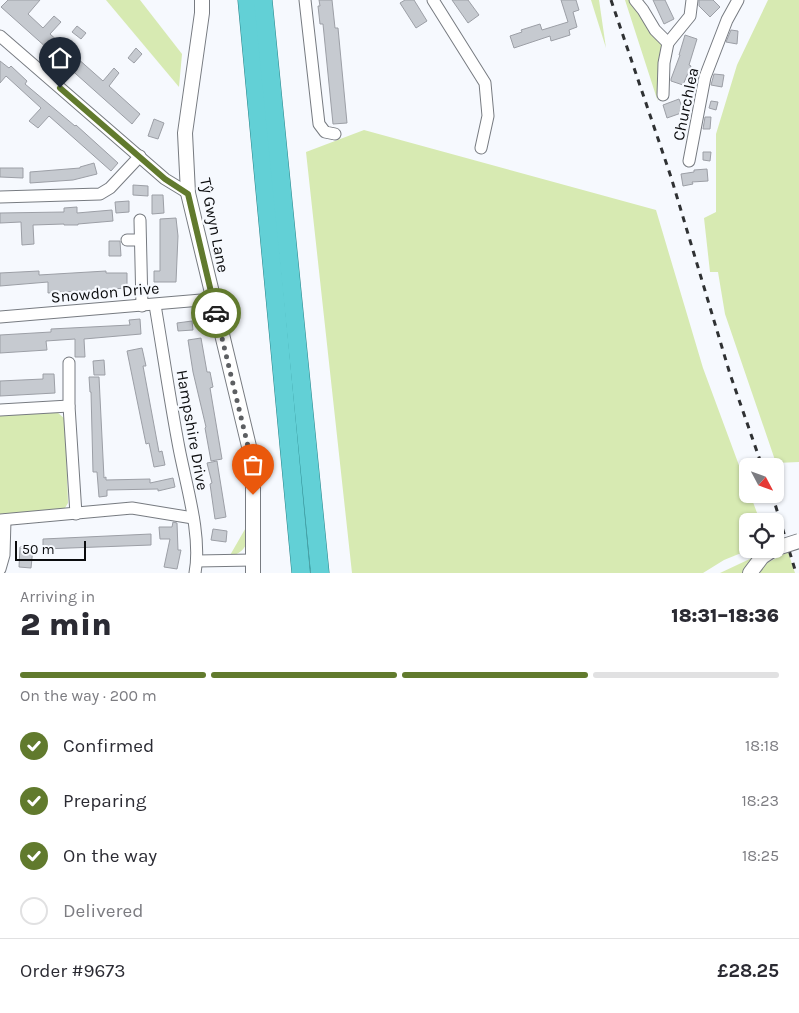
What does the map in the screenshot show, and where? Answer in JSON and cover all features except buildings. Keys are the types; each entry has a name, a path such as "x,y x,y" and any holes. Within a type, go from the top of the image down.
{"highway":[{"path":"247,0 301,573"},
{"path":"263,0 320,573"}],"street":[{"name":"Tŷ Gwyn Lane","path":"202,0 202,13 185,133 188,194 252,463 253,566"},
{"path":"305,0 319,124 325,132 335,134"},
{"path":"433,0 485,83 488,116 481,148"},
{"path":"635,0 655,30 668,43"},
{"path":"663,95 664,63 668,43 690,16 692,0"},
{"name":"Churchlea","path":"689,161 705,77 726,20 738,0"},
{"path":"0,36 165,179 188,194"},
{"path":"0,197 100,194 110,188 140,156"},
{"path":"140,220 142,306"},
{"path":"127,240 140,240"},
{"name":"Snowdon Drive","path":"0,317 213,299"},
{"name":"Hampshire Drive","path":"155,304 193,518 197,561 195,573"},
{"path":"69,363 69,406 76,514"},
{"path":"0,410 69,406"},
{"path":"0,569 4,554 2,520 132,508 193,518"},
{"path":"784,546 799,541"},
{"path":"750,573 761,558"},
{"path":"197,561 253,566"}],"green space":[{"path":"106,0 140,0 182,54 179,87"},
{"path":"591,0 599,0 606,48"},
{"path":"625,0 631,0 663,45 657,77 658,102"},
{"path":"768,0 799,0 799,462 784,463 784,458 774,458 725,314 718,272 710,272 704,218 716,212 716,134 737,65"},
{"path":"364,130 656,210 703,368 739,465 739,503 753,503 757,513 739,513 739,554 724,560 703,573 352,573 306,152"},
{"path":"57,412 65,419 68,503 65,508 59,511 0,514 0,415"},
{"path":"252,517 245,547 229,557"},
{"path":"788,552 795,573 760,573 765,564 776,558 784,558 784,554"},
{"path":"752,558 753,558 745,573 720,573"}],"railway":[{"path":"611,0 671,177 730,374 759,458"},
{"path":"775,503 796,573"}],"way so far":[{"path":"216,313 252,463 253,495"}],"route":[{"path":"60,88 165,179 188,194 216,313"}]}
